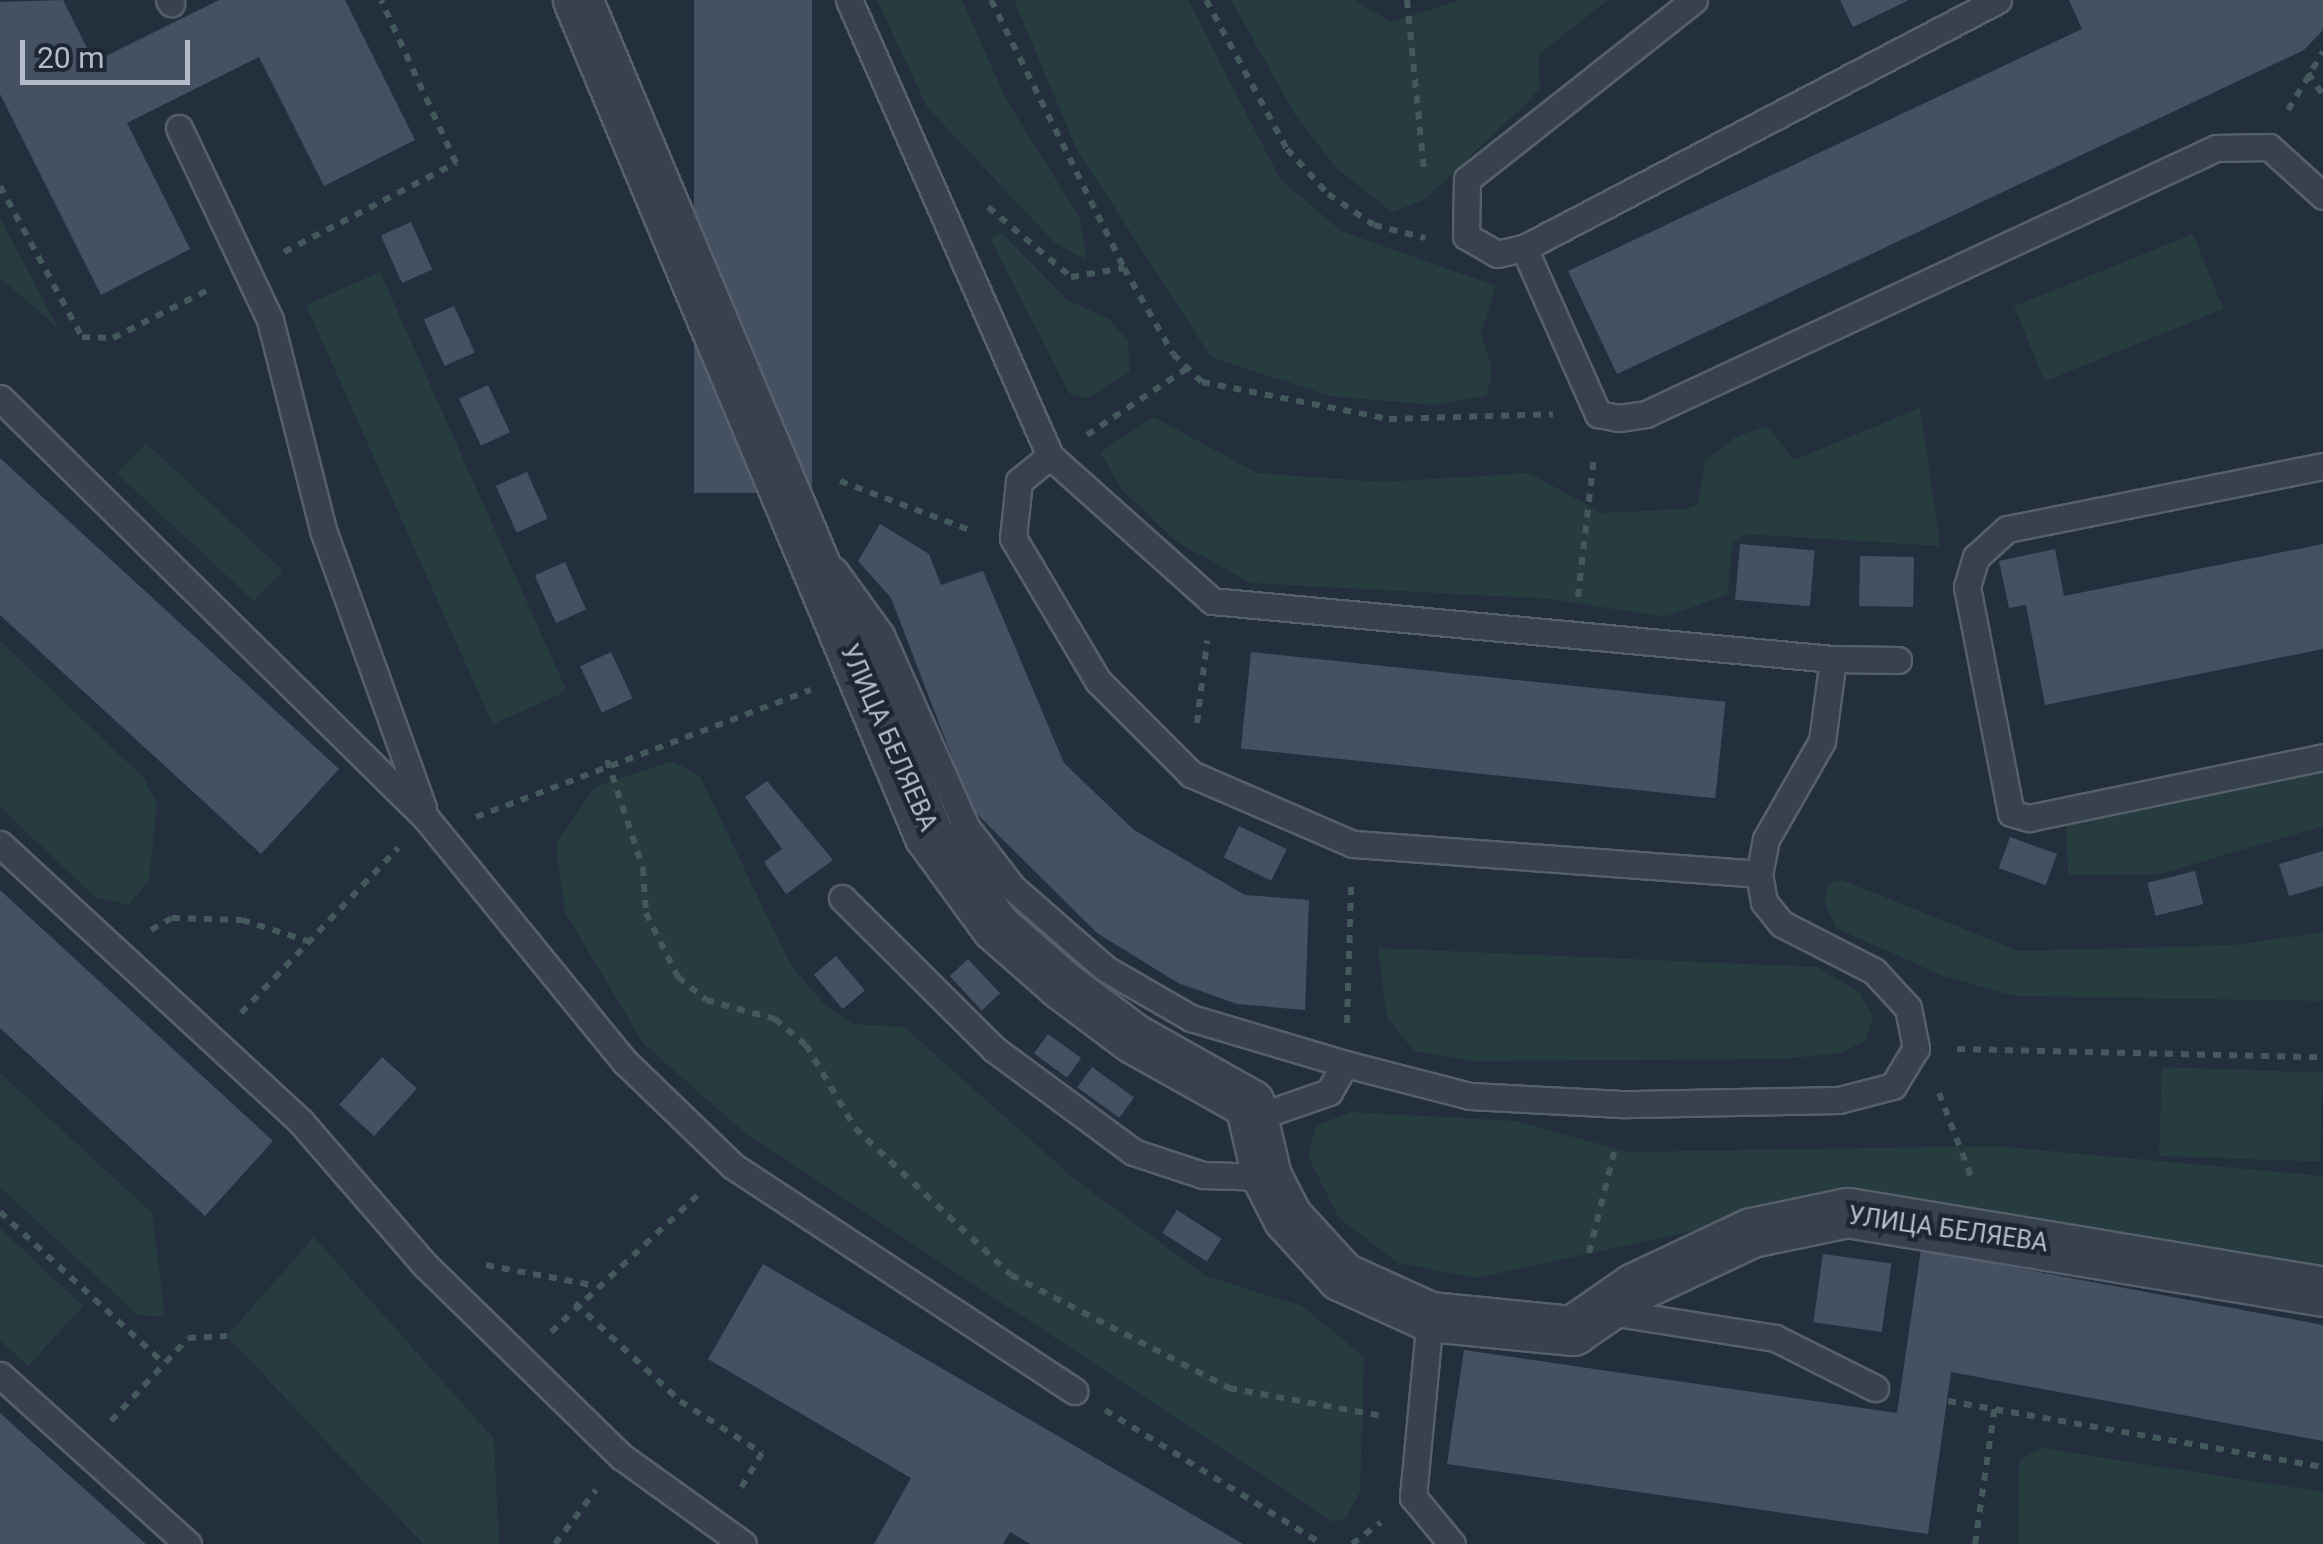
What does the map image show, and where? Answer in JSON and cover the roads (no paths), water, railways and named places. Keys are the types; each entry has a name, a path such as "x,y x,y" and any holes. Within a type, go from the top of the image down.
{"street":[{"name":"УЛИЦА БЕЛЯЕВА","path":"578,0 929,835 996,926 1134,1039 1260,1116 1267,1177 1288,1218 1342,1277 1430,1317 1573,1332 1604,1311 1752,1233 1848,1213 2323,1292"}],"lane":[{"path":"849,0 1050,456 1212,600 1574,638 1834,659 1898,660"},
{"path":"1694,0 1467,179 1466,236 1497,254 1524,248 1998,0"},
{"path":"179,128 270,320 323,530 433,825"},
{"path":"1524,248 1598,414 1646,414 2216,148 2269,147 2323,196"},
{"path":"0,398 433,825 625,1062 733,1166 1074,1391"},
{"path":"1050,456 1018,481 1012,538 1121,707 1191,774 1242,802 1352,844 1759,874"},
{"path":"2323,466 2007,529 1976,558 1967,587 2011,813 2029,818 2323,757"},
{"path":"809,553 840,574 881,635 966,827 1013,888 1106,970 1191,1018 1470,1096 1621,1104 1872,1097 1901,1078 1916,1048 1908,1008 1874,972 1782,924 1764,902 1759,874 1766,840 1822,742 1834,659"},
{"path":"0,844 301,1122 425,1265 622,1457 743,1544"},
{"path":"842,898 994,1049 1133,1152 1204,1175 1267,1177"},
{"path":"1260,1116 1329,1092 1345,1064"},
{"path":"1604,1311 1775,1338 1875,1388"},
{"path":"1430,1317 1417,1422 1414,1497 1452,1544"},
{"path":"0,1374 188,1544"}]}
